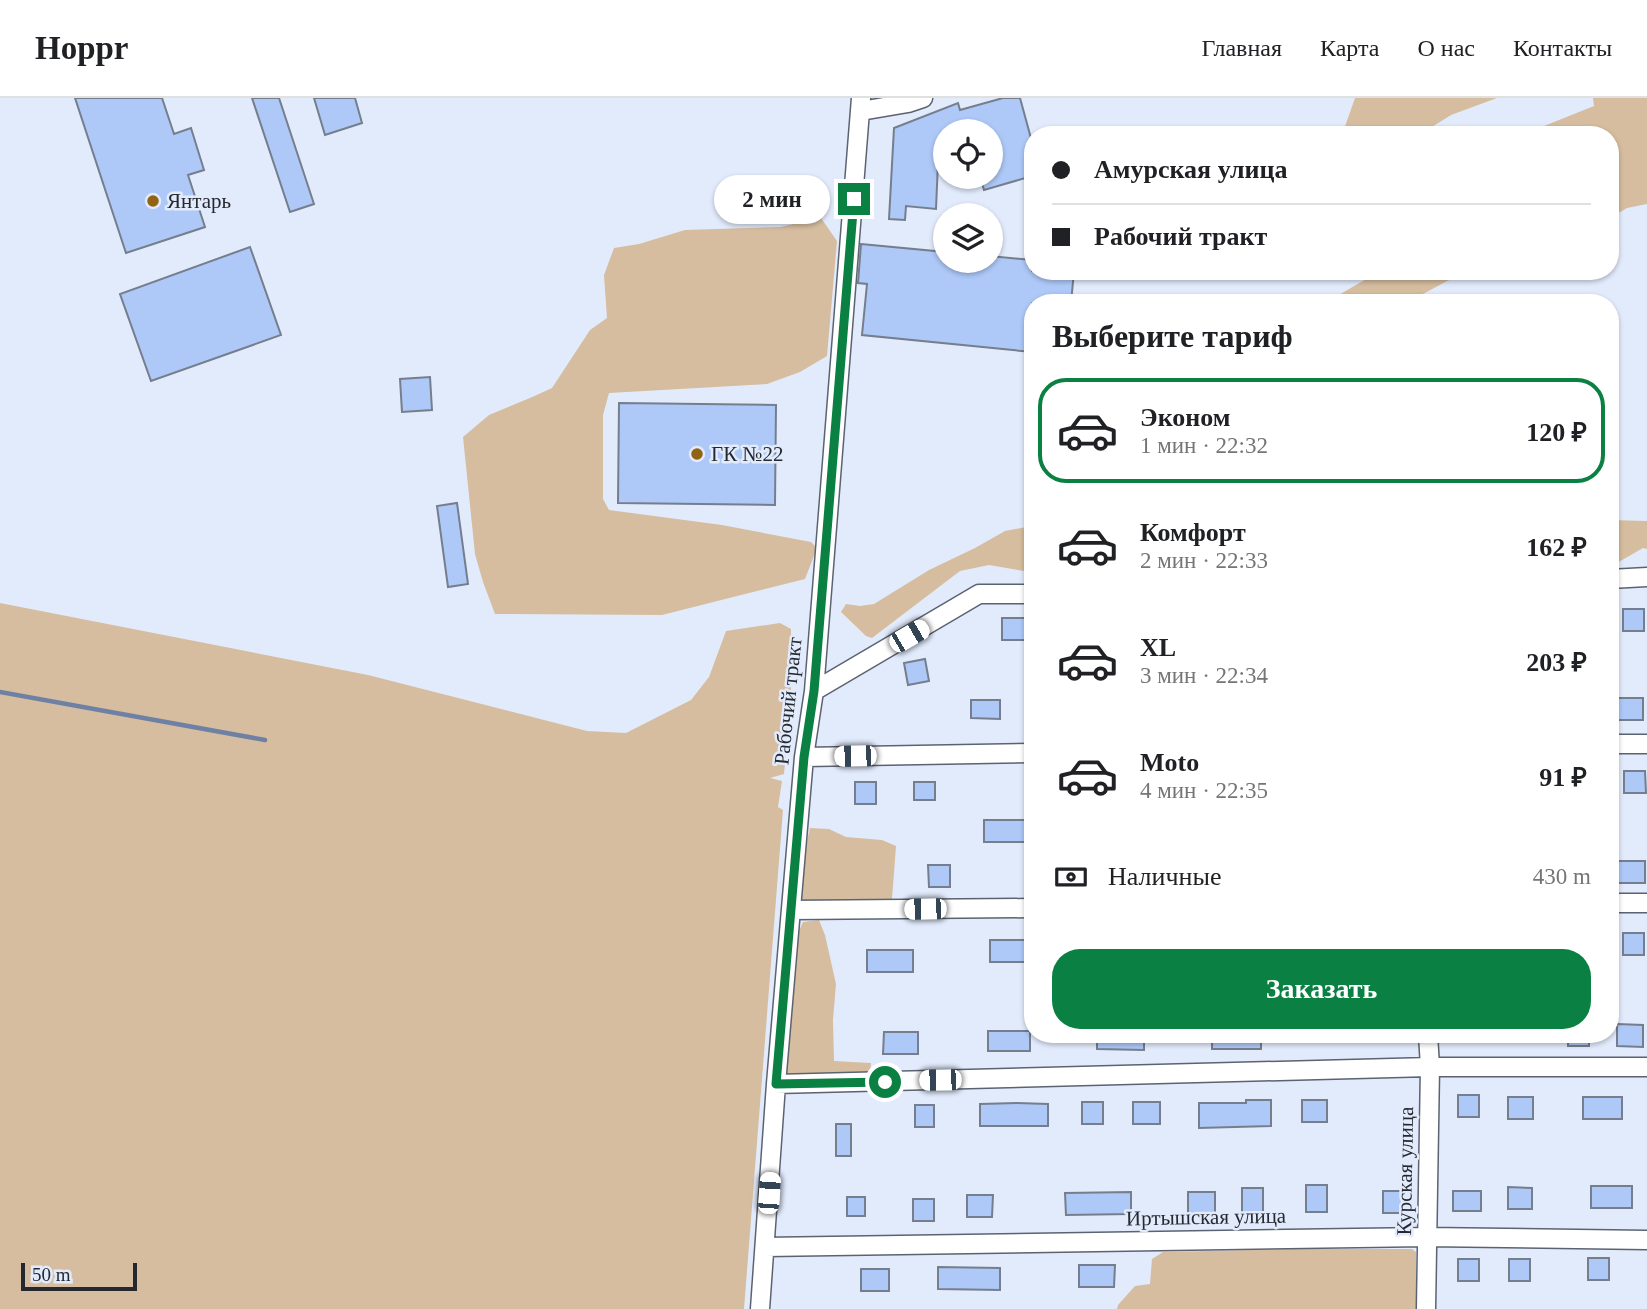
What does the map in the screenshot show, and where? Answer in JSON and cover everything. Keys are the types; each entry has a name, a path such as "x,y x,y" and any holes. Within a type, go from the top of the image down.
{"street":[{"path":"861,104 908,103 923,98"},
{"name":"Рабочий тракт","path":"760,1309 776,1084 804,757 814,691 861,104"},
{"path":"1619,579 1647,577"},
{"path":"814,691 979,594 1024,594"},
{"path":"1619,744 1647,744"},
{"path":"804,757 1024,753"},
{"path":"1619,903 1647,903"},
{"path":"791,910 1024,908"},
{"name":"Курская улица","path":"1426,1309 1429,1043"},
{"path":"776,1084 1430,1067 1647,1066"},
{"name":"Иртышская улица","path":"765,1248 1426,1237 1647,1240"}],"shaded area":[{"path":"1355,98 1497,98 1451,115 1433,126 1345,126"},
{"path":"1593,98 1647,98 1647,204 1627,208 1619,213 1619,126 1544,126 1594,106"},
{"path":"821,218 837,241 827,356 800,372 767,384 609,393 603,415 603,499 609,510 722,525 811,542 817,548 805,579 662,615 495,614 475,554 463,437 489,415 552,388 590,330 607,318 604,275 614,248 639,244 685,230 780,227"},
{"path":"1365,280 1449,280 1423,294 1340,294"},
{"path":"1619,520 1647,521 1647,549 1643,548 1619,562"},
{"path":"1024,527 1024,571 989,565 960,571 872,638 866,636 841,612 846,604 874,604 929,570 1005,531"},
{"path":"0,603 368,675 587,731 626,733 691,700 709,677 726,631 780,623 791,629 791,703 784,774 770,778 782,781 778,807 783,810 744,1309 0,1309"},
{"path":"810,828 829,829 846,837 882,840 896,846 892,899 803,902 801,875"},
{"path":"819,920 836,984 834,1061 871,1063 870,1074 788,1076 785,1073 798,933 803,922"},
{"path":"1412,1249 1416,1252 1416,1309 1117,1309 1135,1286 1150,1284 1152,1259 1163,1252"}],"building":[{"name":"Янтарь","path":"75,98 162,98 174,134 191,128 204,170 188,175 205,227 126,253"},
{"path":"252,98 279,98 314,204 290,212"},
{"path":"314,98 355,98 362,123 325,135"},
{"path":"1003,98 1020,98 1028,126 1024,126 1024,178 1003,184 1003,119 933,119 933,189 937,189 936,203 933,203 933,209 906,206 905,220 889,219 894,128 958,103 960,110"},
{"path":"861,244 933,251 933,273 1003,273 1003,257 1024,259 1024,280 1073,280 1072,294 1024,294 1024,351 862,335 867,284 858,283"},
{"path":"250,247 281,335 151,381 120,294"},
{"path":"430,377 432,410 402,412 400,379"},
{"name":"ГК №22","path":"619,403 776,405 775,505 618,503"},
{"path":"457,503 468,584 448,587 437,506"},
{"path":"1623,609 1644,609 1644,631 1623,631"},
{"path":"1002,618 1024,618 1024,640 1002,640"},
{"path":"925,659 929,681 908,685 904,663"},
{"path":"1619,698 1643,698 1643,720 1619,720"},
{"path":"971,700 1000,700 1000,719 971,718"},
{"path":"1624,771 1645,771 1646,793 1624,793"},
{"path":"855,782 876,782 876,804 855,804"},
{"path":"914,782 935,782 935,800 914,800"},
{"path":"984,820 1024,820 1024,842 984,842"},
{"path":"1619,861 1645,861 1645,883 1619,883"},
{"path":"928,865 950,865 950,887 929,887"},
{"path":"1623,933 1644,933 1644,955 1623,955"},
{"path":"990,940 1024,940 1024,962 990,962"},
{"path":"867,950 913,950 913,972 867,972"},
{"path":"1619,1024 1643,1025 1643,1047 1617,1046"},
{"path":"988,1031 1024,1031 1024,1043 1030,1043 1030,1051 988,1051"},
{"path":"884,1032 918,1032 918,1054 883,1054"},
{"path":"1097,1043 1144,1043 1144,1050 1097,1049"},
{"path":"1212,1043 1261,1043 1261,1049 1212,1049"},
{"path":"1568,1043 1589,1043 1589,1046 1568,1046"},
{"path":"1458,1095 1479,1095 1479,1117 1458,1117"},
{"path":"1508,1097 1533,1097 1533,1119 1508,1119"},
{"path":"1583,1097 1622,1097 1622,1119 1583,1119"},
{"path":"1246,1100 1271,1100 1271,1126 1199,1128 1199,1103 1246,1103"},
{"path":"1302,1100 1327,1100 1327,1122 1302,1122"},
{"path":"1082,1102 1103,1102 1103,1124 1082,1124"},
{"path":"1133,1102 1160,1102 1160,1124 1133,1124"},
{"path":"980,1104 1048,1104 1048,1126 980,1126"},
{"path":"915,1105 934,1105 934,1127 915,1127"},
{"path":"836,1124 851,1124 851,1156 836,1156"},
{"path":"1306,1185 1327,1185 1327,1212 1306,1212"},
{"path":"1591,1186 1632,1186 1632,1208 1591,1208"},
{"path":"1508,1187 1532,1188 1532,1209 1508,1209"},
{"path":"1242,1188 1263,1188 1263,1215 1242,1215"},
{"path":"1383,1191 1404,1191 1404,1213 1383,1213"},
{"path":"1453,1191 1481,1191 1481,1211 1453,1211"},
{"path":"1131,1192 1131,1214 1066,1215 1065,1193"},
{"path":"1188,1192 1215,1192 1215,1214 1188,1214"},
{"path":"967,1195 993,1195 992,1217 967,1217"},
{"path":"847,1197 865,1197 865,1216 847,1216"},
{"path":"913,1199 934,1199 934,1221 913,1221"},
{"path":"1588,1258 1609,1258 1609,1280 1588,1280"},
{"path":"1458,1259 1479,1259 1479,1281 1458,1281"},
{"path":"1509,1259 1530,1259 1530,1281 1509,1281"},
{"path":"1079,1265 1115,1265 1114,1287 1079,1287"},
{"path":"938,1267 1000,1268 1000,1290 938,1289"},
{"path":"861,1269 889,1269 889,1291 861,1291"}],"waterway":[{"path":"0,692 265,740"}],"place":[{"name":"Янтарь","path":"153,201"},
{"name":"ГК №22","path":"697,454"}],"route":[{"path":"854,199 814,691 804,757 776,1084 885,1082"}]}
